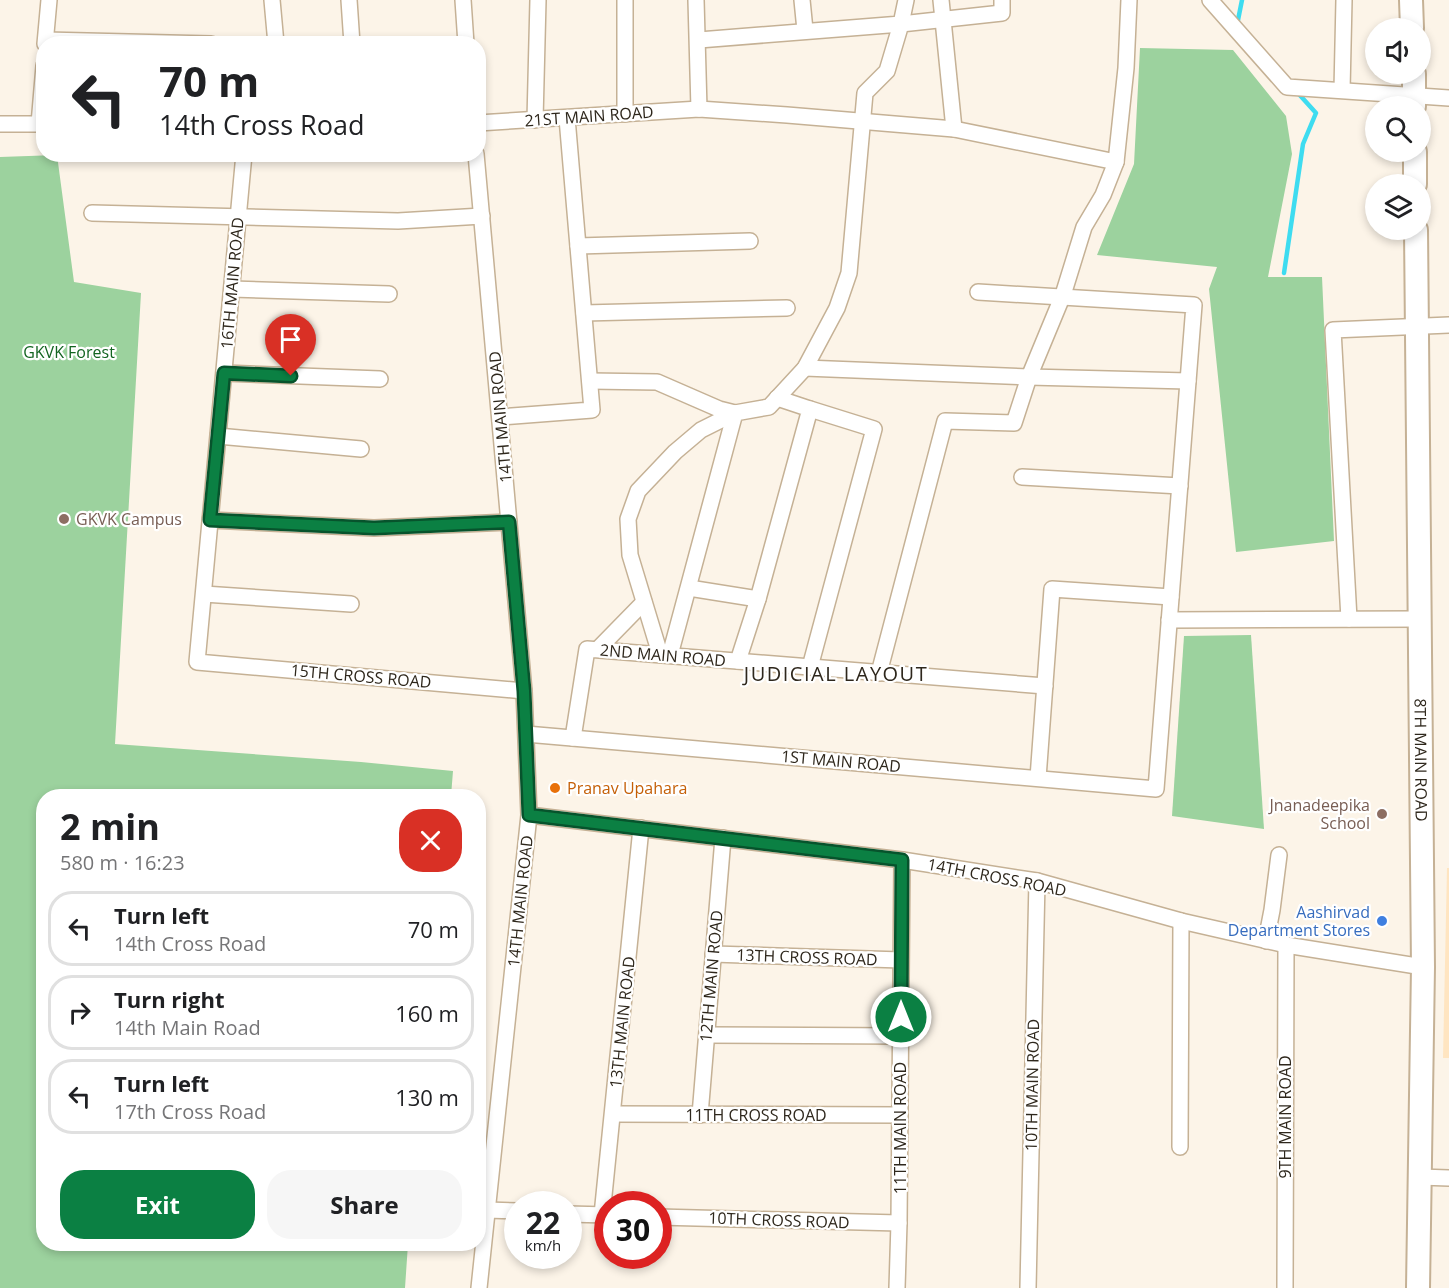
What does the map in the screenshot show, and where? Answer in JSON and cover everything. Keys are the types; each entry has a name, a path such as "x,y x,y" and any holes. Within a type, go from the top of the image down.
{"street":[{"path":"46,36 49,0"},
{"path":"272,0 275,36"},
{"path":"349,0 351,36"},
{"path":"462,0 465,36"},
{"path":"535,120 537,0"},
{"path":"625,0 625,114"},
{"path":"696,0 699,40 699,109"},
{"path":"802,0 806,30"},
{"path":"665,655 644,602 630,555 628,519 638,491 675,452 701,430 735,413 769,408 806,368 837,308 849,273 865,93 887,71 906,0"},
{"path":"940,0 954,129"},
{"path":"699,40 901,24 1002,13 1002,0"},
{"path":"879,673 945,421 1014,423 1029,377 1063,296 1084,227 1103,195 1116,162 1126,68 1129,0"},
{"path":"1210,0 1295,87 1414,91 1449,98"},
{"path":"1342,90 1344,0"},
{"path":"1411,0 1412,18"},
{"name":"21ST MAIN ROAD","path":"486,123 699,109 954,129 1116,162"},
{"path":"500,417 592,410 567,118"},
{"path":"0,123 36,124"},
{"name":"16TH MAIN ROAD","path":"197,662 243,162"},
{"name":"14TH MAIN ROAD","path":"477,162 524,691 529,815 486,1220"},
{"path":"92,213 398,221 482,216"},
{"name":"8TH MAIN ROAD","path":"1416,240 1423,967 1418,1288"},
{"path":"578,246 750,241"},
{"path":"232,289 389,294"},
{"path":"978,291 1194,305 1169,620 1419,619"},
{"path":"584,313 787,308"},
{"path":"1349,620 1333,330 1449,325"},
{"path":"806,368 1188,381"},
{"path":"224,373 380,379"},
{"path":"590,381 657,382 719,409 735,413"},
{"path":"777,398 874,429 810,667"},
{"path":"738,661 758,599 810,408"},
{"path":"665,655 688,588 735,413"},
{"path":"218,436 361,448"},
{"path":"1022,477 1180,486"},
{"path":"210,520 374,528 509,522"},
{"path":"688,588 758,599"},
{"path":"1038,778 1052,589 1171,597"},
{"path":"204,594 351,604"},
{"path":"598,649 644,602"},
{"name":"1ST MAIN ROAD","path":"526,734 1156,789 1169,620"},
{"name":"2ND MAIN ROAD","path":"573,738 587,649 1045,686"},
{"name":"15TH CROSS ROAD","path":"197,662 524,691"},
{"name":"14TH CROSS ROAD","path":"529,815 902,860 1037,881 1181,921 1266,941 1423,967"},
{"name":"13TH MAIN ROAD","path":"607,1191 612,1114 641,828"},
{"name":"12TH MAIN ROAD","path":"700,1115 723,838"},
{"path":"1266,941 1279,855"},
{"name":"11TH MAIN ROAD","path":"897,1288 900,1223 902,860"},
{"name":"10TH MAIN ROAD","path":"1028,1288 1037,881"},
{"path":"1180,1147 1181,921"},
{"name":"9TH MAIN ROAD","path":"1285,1288 1286,945"},
{"name":"13TH CROSS ROAD","path":"713,954 901,960"},
{"path":"706,1035 901,1036"},
{"name":"11TH CROSS ROAD","path":"612,1114 900,1115"},
{"path":"1420,1177 1449,1178"},
{"path":"487,1210 504,1211"},
{"name":"10TH CROSS ROAD","path":"672,1217 900,1223"},
{"name":"14TH MAIN ROAD","path":"479,1288 483,1251"}],"shaded area":[{"path":"1447,868 1449,868 1449,1058 1443,1058"}],"green space":[{"path":"1140,48 1233,50 1286,116 1292,154 1268,277 1322,277 1334,541 1236,552 1209,289 1217,267 1097,255 1134,164"},
{"name":"GKVK Forest","path":"36,156 36,162 58,162 74,282 141,293 115,744 453,771 452,789 36,789 36,1251 408,1251 405,1288 0,1288 0,157"},
{"path":"1251,635 1264,829 1172,816 1184,636"}],"waterway":[{"path":"1237,25 1242,0"},
{"path":"1284,273 1303,144 1316,113 1297,92"}],"place":[{"name":"GKVK Campus","path":"64,519"},
{"name":"Pranav Upahara","path":"555,788"},
{"name":"Jnanadeepika School","path":"1382,814"},
{"name":"Aashirvad Department Stores","path":"1382,921"}],"district":[{"name":"JUDICIAL LAYOUT","path":"836,673"}],"route":[{"path":"291,376 224,373 210,520 374,528 509,522 524,691 529,815 902,860 901,1017"}]}
